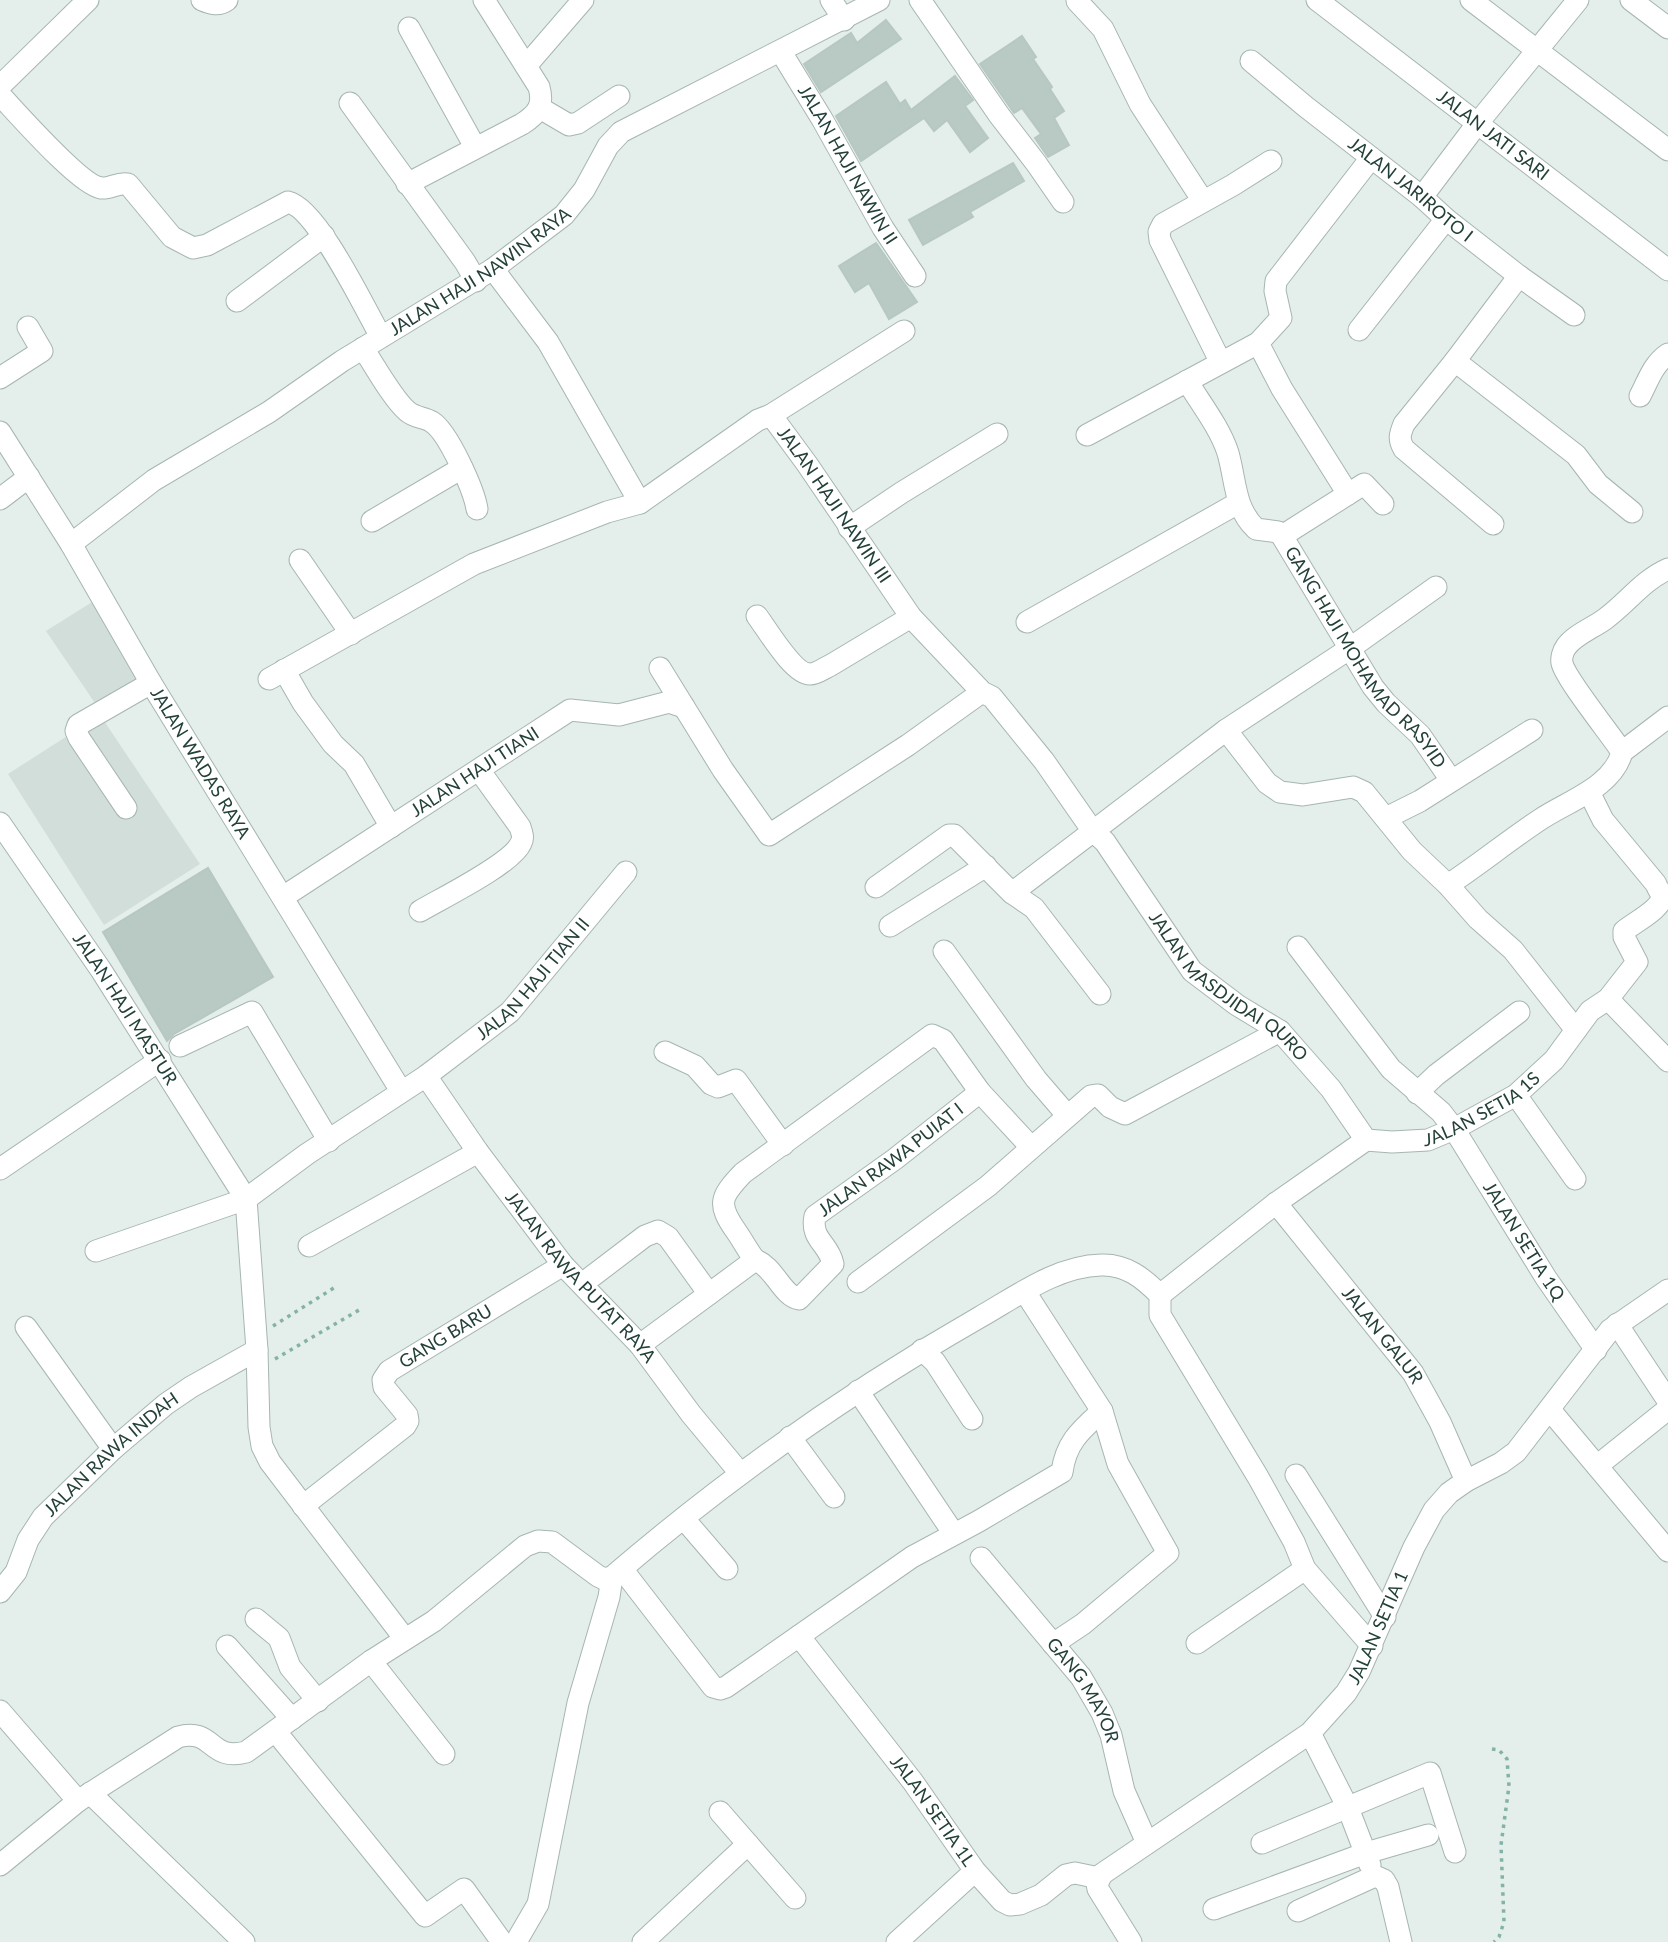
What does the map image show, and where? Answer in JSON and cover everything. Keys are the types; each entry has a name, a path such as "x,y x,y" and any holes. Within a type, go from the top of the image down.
{"street":[{"path":"0,86 88,0"},
{"path":"202,0 211,4 222,4 227,0"},
{"path":"407,184 522,124 540,108 542,98 539,87 484,0"},
{"path":"526,66 583,0"},
{"path":"831,0 844,20"},
{"name":"JALAN HAJI NAWIN RAYA","path":"72,544 154,480 268,412 372,343 485,275 564,215 584,190 608,146 621,132 879,0"},
{"path":"920,0 992,106 1063,202"},
{"name":"JALAN JATI SARI","path":"1317,0 1668,270"},
{"path":"1471,0 1668,150"},
{"path":"1422,197 1477,124 1578,0"},
{"path":"1631,0 1668,28"},
{"path":"1077,1 1103,29 1140,104 1203,201"},
{"path":"410,28 475,147"},
{"name":"JALAN HAJI NAWIN II","path":"781,52 888,237 915,276"},
{"name":"JALAN JARIROTO I","path":"1251,61 1518,276 1574,315"},
{"path":"0,95 60,159 95,186 103,188 128,184 172,237 182,244 193,248 207,245 288,202 295,204 324,236 372,343 406,410 439,428 462,468 475,496 477,509"},
{"path":"540,108 569,125 578,123 619,96"},
{"path":"350,103 465,262 485,275 548,342 640,503"},
{"path":"1087,435 1187,382 1220,361 1258,343 1281,318 1275,291 1276,281 1371,158"},
{"path":"1220,361 1158,232 1163,224 1271,161"},
{"path":"1359,330 1446,219"},
{"path":"237,301 324,236"},
{"path":"1493,524 1404,449 1399,441 1404,424 1518,276"},
{"path":"0,378 43,351 28,327"},
{"path":"771,415 904,331"},
{"path":"1258,343 1282,389 1348,494"},
{"path":"1640,396 1660,359 1668,354"},
{"path":"1455,361 1576,455 1598,484 1632,512"},
{"path":"1187,382 1219,433 1227,453 1238,503 1256,529 1278,532 1282,536 1364,484 1383,504"},
{"name":"JALAN HAJI NAWIN III","path":"391,827 354,764 333,744 303,703 276,675 474,564 607,512 640,503 758,420 771,415 911,617 982,692 992,697 1028,741 1092,830"},
{"name":"JALAN WADAS RAYA","path":"0,432 72,544 151,683 401,1091"},
{"path":"849,528 996,434"},
{"path":"372,520 462,468"},
{"path":"0,499 29,477"},
{"path":"1027,622 1238,503"},
{"name":"GANG HAJI MOHAMAD RASYID","path":"1282,536 1373,687 1385,703 1420,736 1451,780"},
{"path":"300,560 351,634"},
{"path":"1622,752 1570,679 1562,664 1562,656 1571,642 1606,618 1655,574 1668,569"},
{"path":"1012,893 1226,730 1349,649 1436,587"},
{"path":"757,616 797,669 807,674 824,669 911,617"},
{"path":"660,668 723,770 769,835 898,752 982,692"},
{"path":"126,808 76,731 78,725 151,683"},
{"name":"JALAN HAJI TIANI","path":"283,897 570,710 619,715 669,702 684,707"},
{"path":"1448,885 1542,818 1589,792 1616,766 1622,752 1668,717"},
{"path":"1226,730 1267,783 1280,792 1303,795 1353,787 1364,792 1412,851 1448,885 1478,919 1513,950 1576,1030"},
{"path":"1386,818 1420,801 1532,730"},
{"path":"420,911 483,875 515,852 522,843 520,827 479,770"},
{"name":"JALAN SETIA 1S","path":"1366,1140 1428,1140 1516,1095 1554,1060 1590,1011 1608,999 1637,962 1624,937 1624,931 1657,906 1662,894 1603,820 1589,792"},
{"name":"JALAN HAJI MASTUR","path":"0,823 160,1060 246,1199"},
{"name":"JALAN MASDJIDAI QURO","path":"1092,830 1105,842 1192,971 1237,1005 1280,1031 1331,1089 1366,1140"},
{"path":"876,887 949,835 958,838 1012,893 1034,908 1100,994"},
{"path":"890,926 986,866"},
{"name":"JALAN HAJI TIAN II","path":"96,1251 246,1199 426,1076 510,1012 626,872"},
{"name":"JALAN SETIA 1Q","path":"1298,947 1391,1069 1441,1112 1454,1129 1546,1278 1596,1350"},
{"path":"944,951 1036,1079 1067,1115"},
{"path":"1608,999 1668,1061"},
{"path":"180,1046 252,1012 329,1141"},
{"path":"1417,1093 1436,1075 1519,1012"},
{"path":"858,1282 988,1186 1067,1115 1095,1094 1125,1114 1280,1031"},
{"path":"665,1052 695,1066 711,1084 718,1087 736,1080 783,1145 932,1035 943,1040 988,1100 1031,1147"},
{"path":"0,1169 160,1060"},
{"name":"JALAN RAWA PUTAT RAYA","path":"426,1076 478,1152 564,1265 640,1345 691,1414 740,1473"},
{"path":"1516,1095 1575,1179"},
{"name":"JALAN RAWA PUIAT I","path":"783,1145 743,1173 725,1193 723,1205 726,1219 755,1260 763,1262 790,1296 799,1299 833,1264 832,1258 815,1234 815,1216 895,1159 988,1100"},
{"path":"1160,1295 1276,1203 1366,1140"},
{"path":"309,1246 478,1152"},
{"path":"246,1199 262,1446 270,1462 404,1639"},
{"name":"JALAN GALUR","path":"1276,1203 1413,1373 1440,1422 1465,1481"},
{"path":"582,1284 645,1236 658,1231 668,1237 709,1294"},
{"path":"640,1345 755,1260"},
{"path":"0,1865 84,1797 177,1737 189,1734 200,1736 224,1754 246,1752 371,1661 434,1621 519,1550 538,1541 552,1542 604,1579 617,1573 740,1473 922,1350 1070,1270 1104,1264 1124,1268 1142,1277 1160,1295 1160,1315 1258,1477 1294,1542 1305,1569 1372,1646"},
{"name":"GANG BARU","path":"303,1506 405,1426 407,1415 384,1387 383,1380 389,1371 564,1265"},
{"name":"JALAN SETIA 1","path":"1099,1878 1310,1733 1346,1693 1372,1646 1434,1510 1449,1493 1465,1481 1501,1463 1516,1452 1610,1330 1668,1290"},
{"path":"1025,1292 1102,1411 1118,1464 1168,1553 1054,1644"},
{"path":"1617,1324 1668,1401"},
{"path":"26,1327 113,1449"},
{"path":"922,1350 935,1362 972,1419"},
{"name":"JALAN RAWA INDAH","path":"0,1592 16,1572 28,1540 43,1517 113,1449 166,1404 191,1387 257,1352"},
{"path":"858,1391 954,1534"},
{"path":"1597,1466 1668,1409"},
{"path":"1550,1410 1668,1550"},
{"path":"617,1573 713,1687 726,1687 912,1557 1062,1472 1064,1457 1076,1434 1102,1411"},
{"path":"790,1437 834,1497"},
{"path":"1296,1475 1385,1617"},
{"path":"684,1518 727,1569"},
{"name":"GANG MAYOR","path":"981,1558 1080,1677 1107,1723 1124,1791 1147,1843"},
{"path":"1197,1643 1305,1569"},
{"path":"516,1942 538,1904 578,1703 617,1573"},
{"path":"256,1619 279,1638 290,1667 318,1701"},
{"name":"JALAN SETIA 1L","path":"799,1636 913,1782 975,1871 1002,1901 1010,1905 1020,1905 1041,1895 1066,1875 1075,1872 1099,1878"},
{"path":"227,1646 425,1916 464,1889 502,1942"},
{"path":"371,1661 444,1754"},
{"path":"0,1711 84,1797 234,1939"},
{"path":"1310,1733 1348,1808 1375,1876 1384,1880 1388,1887 1401,1942"},
{"path":"1262,1843 1430,1773 1455,1852"},
{"path":"720,1812 795,1898"},
{"path":"1213,1909 1366,1853 1428,1835"},
{"path":"643,1942 748,1844"},
{"path":"897,1942 975,1871"},
{"path":"1298,1911 1375,1876"},
{"path":"1099,1878 1098,1889 1131,1942"}],"path":[{"path":"257,1352 337,1286"},
{"path":"257,1352 359,1310"},
{"path":"1492,1749 1499,1750 1507,1759 1509,1786 1501,1845 1504,1922 1499,1937 1494,1942"}],"shaded area":[{"path":"97,599 145,678 97,706 46,631"},
{"path":"100,715 200,864 104,925 8,774"}],"building":[{"path":"886,20 901,39 821,92 804,64 851,33 857,43"},
{"path":"1022,36 1064,111 1054,118 1069,145 1048,157 1035,138 1041,134 1022,108 1014,113 980,64"},
{"path":"955,76 973,100 965,106 988,138 970,152 947,120 934,131 924,118 861,161 836,116 886,82 900,104 905,100 911,110"},
{"path":"1013,163 1024,181 970,212 973,217 923,245 909,220"},
{"path":"876,243 917,302 889,319 869,283 855,292 839,266"},
{"path":"208,868 273,977 174,1034 167,1041 103,932"}]}
